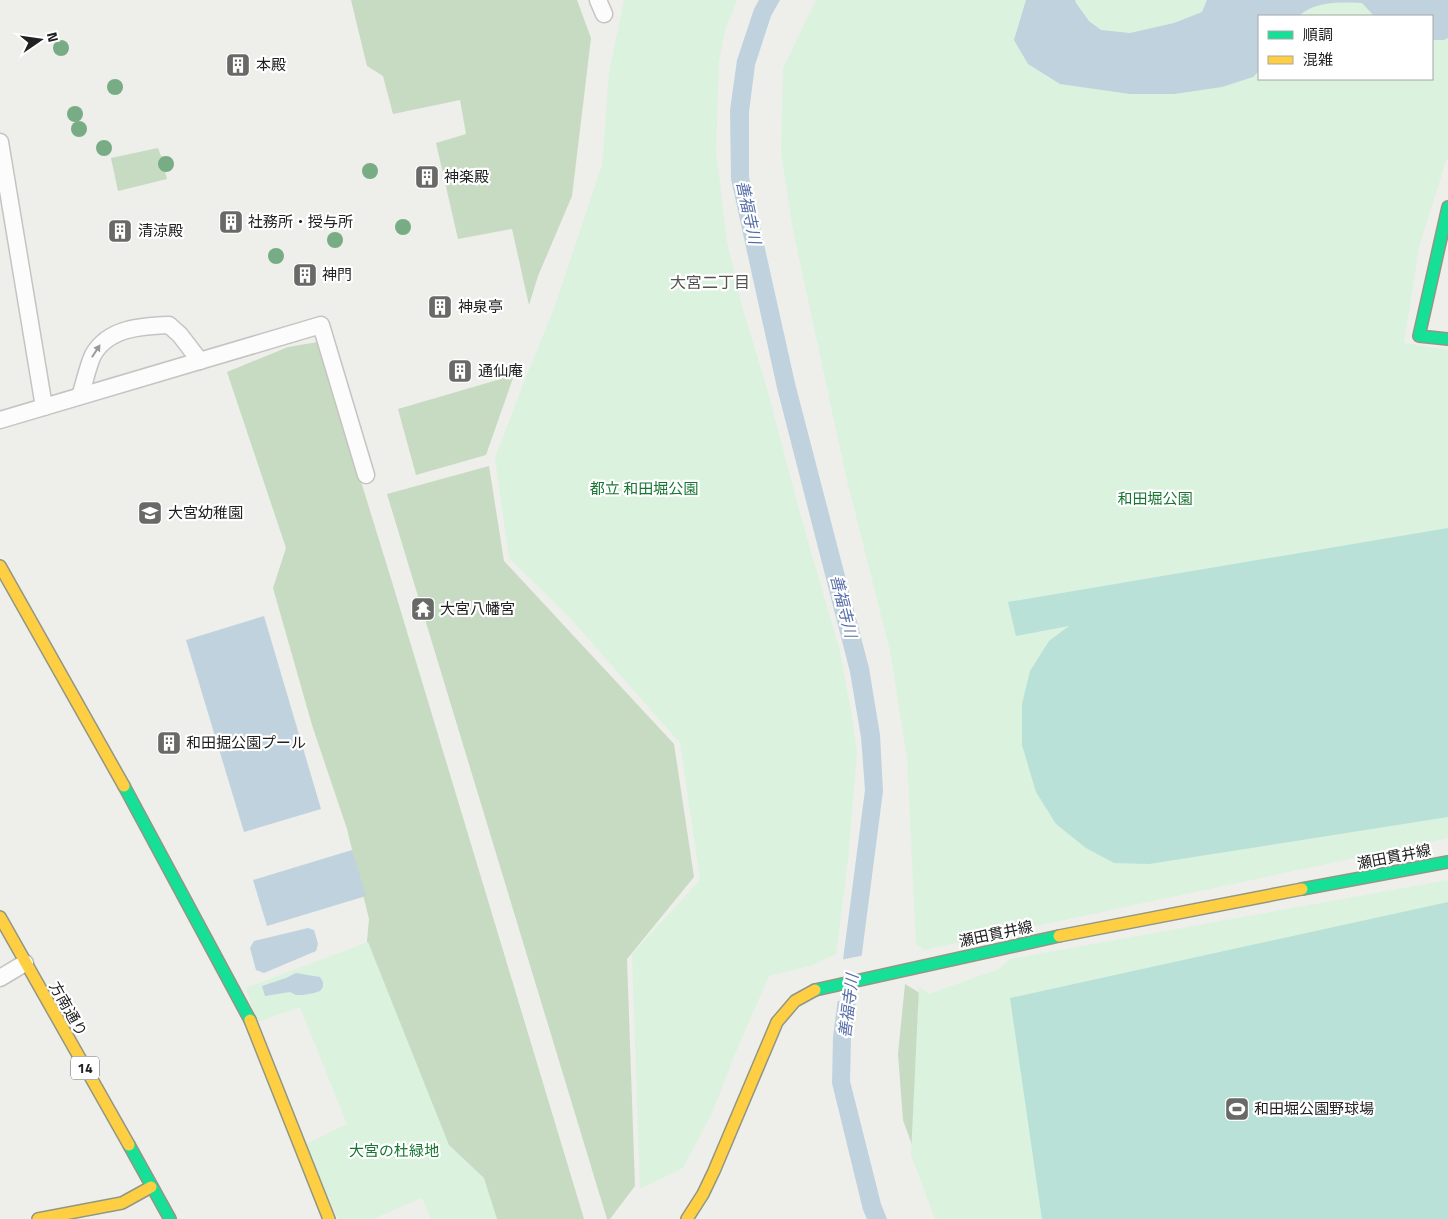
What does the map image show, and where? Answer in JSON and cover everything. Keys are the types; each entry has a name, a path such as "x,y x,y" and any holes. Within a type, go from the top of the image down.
{"main road":[{"path":"1448,207 1419,336 1448,339"},
{"path":"0,566 150,832 251,1021 328,1219"},
{"name":"瀬田貫井線","path":"687,1219 703,1194 714,1171 777,1022 789,1005 801,996 820,988 1085,930 1448,862"},
{"name":"方南通り","path":"0,918 170,1219"},
{"path":"38,1219 122,1203 151,1187"}],"lane":[{"path":"598,0 604,14 607,0"},
{"path":"0,142 44,407"},
{"path":"80,396 92,357 101,344 112,335 148,326 169,325 180,335 200,361"},
{"path":"0,420 321,326 366,474"},
{"path":"0,978 25,963"}],"green space":[{"path":"351,0 577,0 591,38 572,196 538,276 529,305 512,229 458,239 436,143 466,134 460,100 393,114 383,76 367,66"},
{"name":"都立 和田堀公園","path":"624,0 737,0 725,31 719,62 716,151 727,242 743,310 766,385 804,528 840,651 857,753 848,860 836,954 810,966 769,976 712,1113 683,1168 640,1189 632,954 700,880 680,743 569,617 509,558 495,458 555,306 602,165 609,72"},
{"name":"和田堀公園","path":"816,0 1448,0 1448,157 1419,247 1404,343 1448,350 1448,838 924,950 916,944 907,758 890,651 846,476 793,230 781,153 783,68"},
{"path":"158,148 161,156 171,161 170,166 165,171 167,179 118,191 111,158"},
{"path":"318,342 584,1219 454,1219 363,985 369,919 347,829 312,725 273,588 286,548 227,372 288,347"},
{"path":"514,375 486,455 416,475 398,409"},
{"path":"489,466 504,561 674,744 694,877 627,959 635,1186 610,1219 607,1219 387,494"},
{"name":"和田堀公園野球場","path":"1448,880 1448,1219 935,1219 911,1155 919,987 929,994 999,969 1010,959"},
{"name":"大宮の杜緑地","path":"368,942 449,1145 484,1178 497,1219 431,1219 422,1198 373,1219 338,1219 304,1145 347,1124 300,1007 257,1022 246,988"},
{"path":"905,984 941,1006 929,1192 903,1120 898,1054"}],"shaded area":[{"path":"1448,528 1448,817 1149,864 1114,863 1086,848 1056,824 1036,792 1022,745 1022,704 1030,671 1049,641 1069,626 1016,636 1008,602"},
{"name":"和田堀公園野球場","path":"1448,902 1448,1219 1042,1219 1010,998"}],"water":[{"name":"善福寺川","path":"759,0 780,0 771,16 755,65 749,112 749,177 795,383 869,668 880,735 883,791 851,1038 850,1081 881,1204 887,1219 867,1219 863,1210 832,1083 833,1037 865,790 861,737 850,672 777,388 731,179 730,110 737,60 754,9"},
{"path":"1026,0 1075,0 1089,21 1101,30 1130,33 1174,23 1202,12 1207,0 1448,0 1448,38 1444,40 1433,40 1433,15 1373,15 1362,3 1346,2 1320,5 1300,15 1258,15 1258,72 1253,77 1222,87 1174,94 1130,94 1060,84 1028,64 1014,40"},
{"path":"264,616 321,809 244,832 186,640"},
{"path":"352,850 366,896 267,926 253,880"},
{"path":"308,928 314,930 318,944 316,951 264,973 256,970 250,948 254,941"},
{"path":"296,973 320,977 323,987 320,991 303,995 296,995 290,992 265,996 262,986"}],"pier":[{"path":"865,955 859,996 835,1002 840,960"}],"traffic: fast":[{"path":"1448,207 1419,336 1448,339"},
{"path":"124,786 250,1020"},
{"path":"1302,889 1448,862"},
{"path":"815,990 1059,936"},
{"path":"129,1145 170,1219"}],"traffic: slow":[{"path":"0,566 124,786"},
{"path":"1059,936 1302,889"},
{"path":"0,917 129,1145"},
{"path":"687,1219 703,1194 714,1171 777,1022 795,1001 815,990"},
{"path":"250,1020 329,1219"},
{"path":"38,1219 122,1203 151,1187"}],"place":[{"name":"本殿","path":"238,65"},
{"name":"神楽殿","path":"427,177"},
{"name":"社務所・授与所","path":"231,222"},
{"name":"清涼殿","path":"120,231"},
{"name":"神門","path":"305,275"},
{"name":"神泉亭","path":"440,307"},
{"name":"通仙庵","path":"460,371"},
{"name":"大宮幼稚園","path":"150,513"},
{"name":"大宮八幡宮","path":"423,609"},
{"name":"和田掘公園プール","path":"169,743"},
{"name":"和田堀公園野球場","path":"1237,1109"}],"district":[{"name":"大宮二丁目","path":"710,282"}]}
